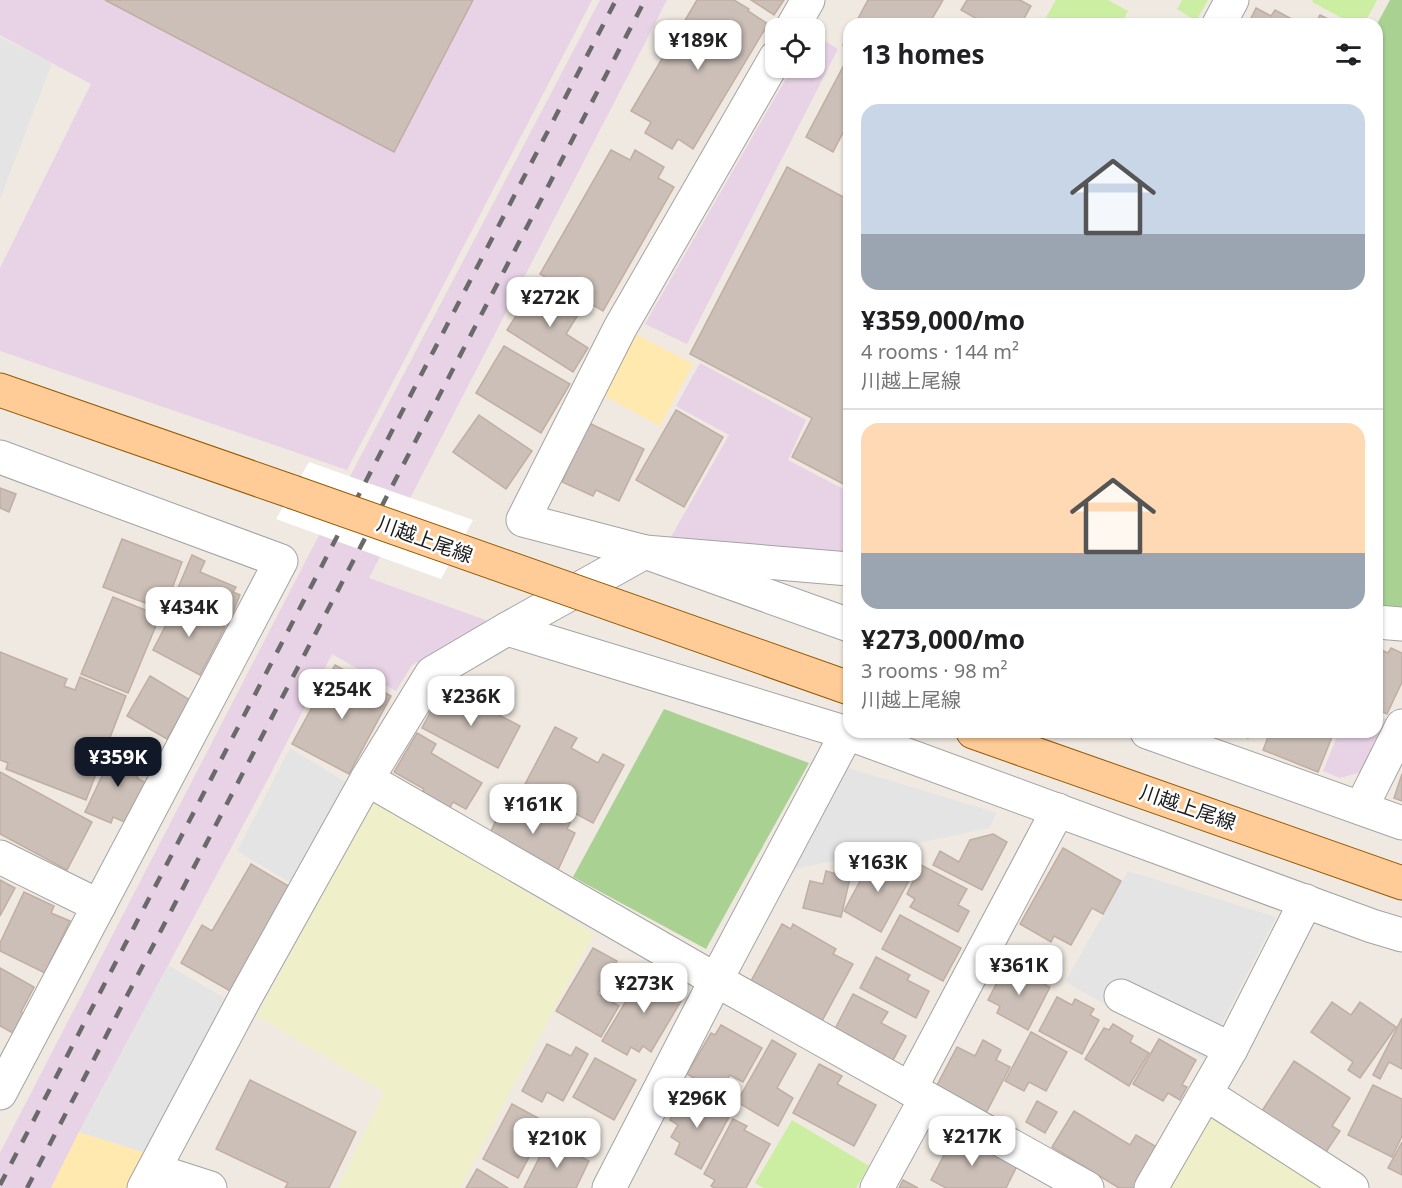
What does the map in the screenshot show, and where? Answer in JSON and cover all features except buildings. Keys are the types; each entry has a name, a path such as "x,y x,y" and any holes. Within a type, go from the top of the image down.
{"main road":[{"name":"川越上尾線","path":"0,390 843,686"},
{"name":"川越上尾線","path":"990,738 1402,883"}],"street":[{"path":"798,18 808,0"},
{"path":"1222,18 1232,0"},
{"path":"765,76 620,328 523,520 645,552 843,624"},
{"path":"0,457 281,561 0,1092"},
{"path":"210,1188 149,1179 245,998 367,779 432,673 645,552 843,568"},
{"path":"1383,622 1402,624"},
{"path":"507,629 843,732"},
{"path":"1361,808 1402,726"},
{"path":"609,1188 716,980 846,738"},
{"path":"859,738 1402,935"},
{"path":"1164,738 1402,823"},
{"path":"367,779 716,980 1087,1188"},
{"path":"877,1188 918,1094 1058,810"},
{"path":"0,857 99,906"},
{"path":"1151,1188 1231,1049 1306,901"},
{"path":"1122,996 1231,1049"},
{"path":"1206,1094 1352,1188"}],"shaded area":[{"path":"0,0 592,0 347,470 0,351 0,268 91,84 0,35"},
{"path":"600,0 667,0 369,578 491,622 412,665 396,691 332,654 51,1188 0,1188 0,1153 302,568"},
{"path":"0,37 52,63 0,199"},
{"path":"825,41 838,49 825,74"},
{"path":"786,78 823,78 687,344 645,324"},
{"path":"700,363 806,420 788,460 843,489 843,556 671,537 729,435 676,406"},
{"path":"1383,718 1388,720 1383,730"},
{"path":"1337,738 1379,738 1362,772 1340,778 1323,771"},
{"path":"290,748 352,786 296,886 237,851"},
{"path":"842,766 997,813 989,828 784,871"},
{"path":"1128,871 1276,917 1204,1059 1065,982"},
{"path":"168,965 233,1003 149,1154 79,1132"}],"green space":[{"path":"1056,0 1108,0 1128,11 1124,18 1046,18"},
{"path":"1182,0 1208,0 1198,18 1191,18 1177,9"},
{"path":"1313,0 1377,0 1367,18 1342,18 1312,2"},
{"path":"1390,0 1402,0 1402,610 1383,608 1383,18 1380,18"},
{"path":"664,709 809,763 706,949 573,877"},
{"path":"374,799 594,933 460,1188 338,1188 384,1092 257,1016"},
{"path":"1209,1114 1322,1188 1170,1188"},
{"path":"792,1120 869,1166 856,1188 764,1188 755,1183"}],"sand":[{"path":"632,332 693,364 660,426 599,393"},
{"path":"79,1132 149,1154 129,1188 51,1188"}],"pier":[{"path":"309,462 473,520 441,579 276,519"}],"railway":[{"path":"0,1185 616,0"},
{"path":"27,1188 645,0"}]}
